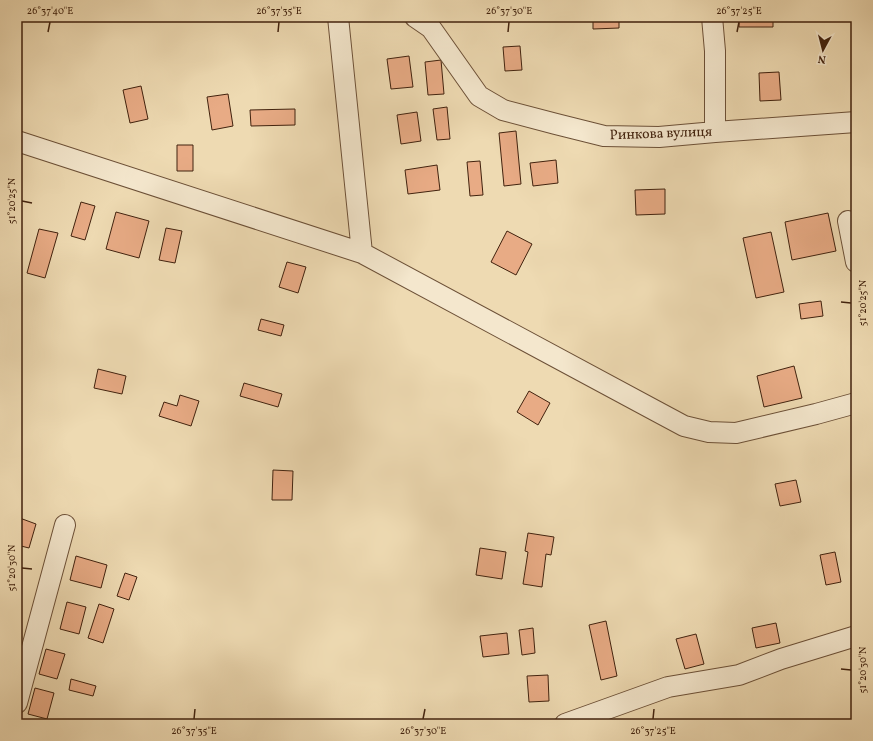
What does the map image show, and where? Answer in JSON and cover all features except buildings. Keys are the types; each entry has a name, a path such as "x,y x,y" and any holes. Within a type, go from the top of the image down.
{"street":[{"path":"338,17 362,253"},
{"name":"Ринкова вулиця","path":"415,17 431,28 478,96 503,110 604,136 659,137 856,122"},
{"path":"712,17 715,51 715,132"},
{"path":"17,142 362,253 684,426 709,432 736,433 856,403"},
{"path":"848,221 856,262"},
{"path":"17,703 65,525"},
{"path":"565,724 668,687 739,675 781,659 856,636"}]}
